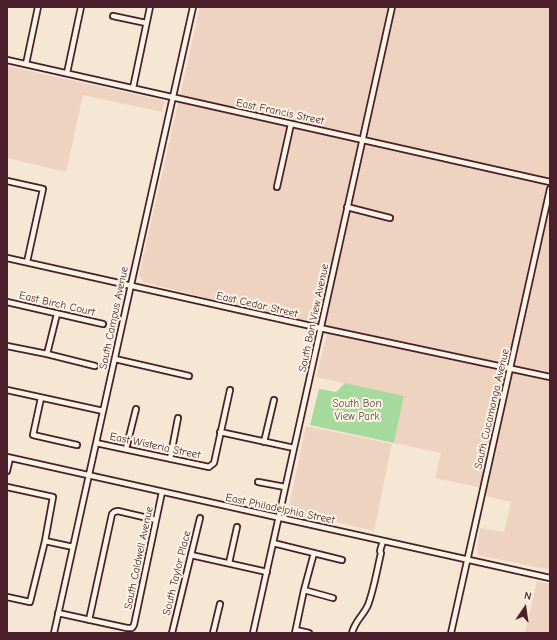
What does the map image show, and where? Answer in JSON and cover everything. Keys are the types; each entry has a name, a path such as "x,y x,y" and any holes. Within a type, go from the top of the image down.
{"street":[{"path":"26,64 38,7"},
{"path":"66,73 81,7"},
{"path":"133,88 150,7"},
{"name":"South Campus Avenue","path":"54,633 193,7"},
{"name":"South Bon View Avenue","path":"253,633 392,7"},
{"path":"113,16 146,23"},
{"name":"East Francis Street","path":"7,60 550,182"},
{"path":"277,187 291,124"},
{"path":"7,181 43,189 27,262"},
{"name":"South Cucamonga Avenue","path":"451,633 550,189"},
{"path":"347,207 390,218"},
{"name":"East Cedar Street","path":"7,258 320,328 550,377"},
{"name":"East Birch Court","path":"7,302 103,324"},
{"path":"47,354 57,314"},
{"path":"7,346 95,366"},
{"path":"115,359 189,376"},
{"path":"7,390 103,411"},
{"path":"230,390 220,432 294,448"},
{"path":"41,398 33,435 77,445"},
{"path":"264,442 274,400"},
{"path":"126,450 136,409"},
{"path":"170,459 178,418"},
{"name":"East Wisteria Street","path":"96,443 210,467 214,463 220,432"},
{"path":"7,471 8,457"},
{"name":"East Philadelphia Street","path":"8,457 550,578"},
{"path":"258,482 286,488"},
{"path":"7,487 53,497 45,541 30,602 7,597"},
{"name":"South Caldwell Avenue","path":"89,620 127,628 132,628 134,625 162,492"},
{"path":"58,613 89,620 112,514 114,512 118,511 156,520"},
{"name":"South Taylor Place","path":"172,633 200,518"},
{"path":"229,564 237,527"},
{"path":"45,541 73,547"},
{"path":"352,633 354,626 367,606 375,581 381,553 383,552 384,542"},
{"path":"274,543 342,560"},
{"path":"309,633 296,631 304,590 314,553"},
{"path":"191,555 267,572"},
{"path":"304,590 333,598"},
{"path":"213,633 220,604"}],"shaded area":[{"path":"200,7 550,7 550,570 478,555 477,549 480,528 504,532 511,502 486,496 487,489 435,478 441,453 394,443 404,396 316,377 329,326 143,282 139,275"},
{"path":"7,66 165,101 162,112 83,95 66,172 7,158"},
{"path":"306,426 392,444 374,531 288,511"},
{"path":"537,581 550,584 550,633 525,633"}],"green space":[{"name":"South Bon View Park","path":"345,383 404,396 394,443 310,425 319,389 336,392"}]}
